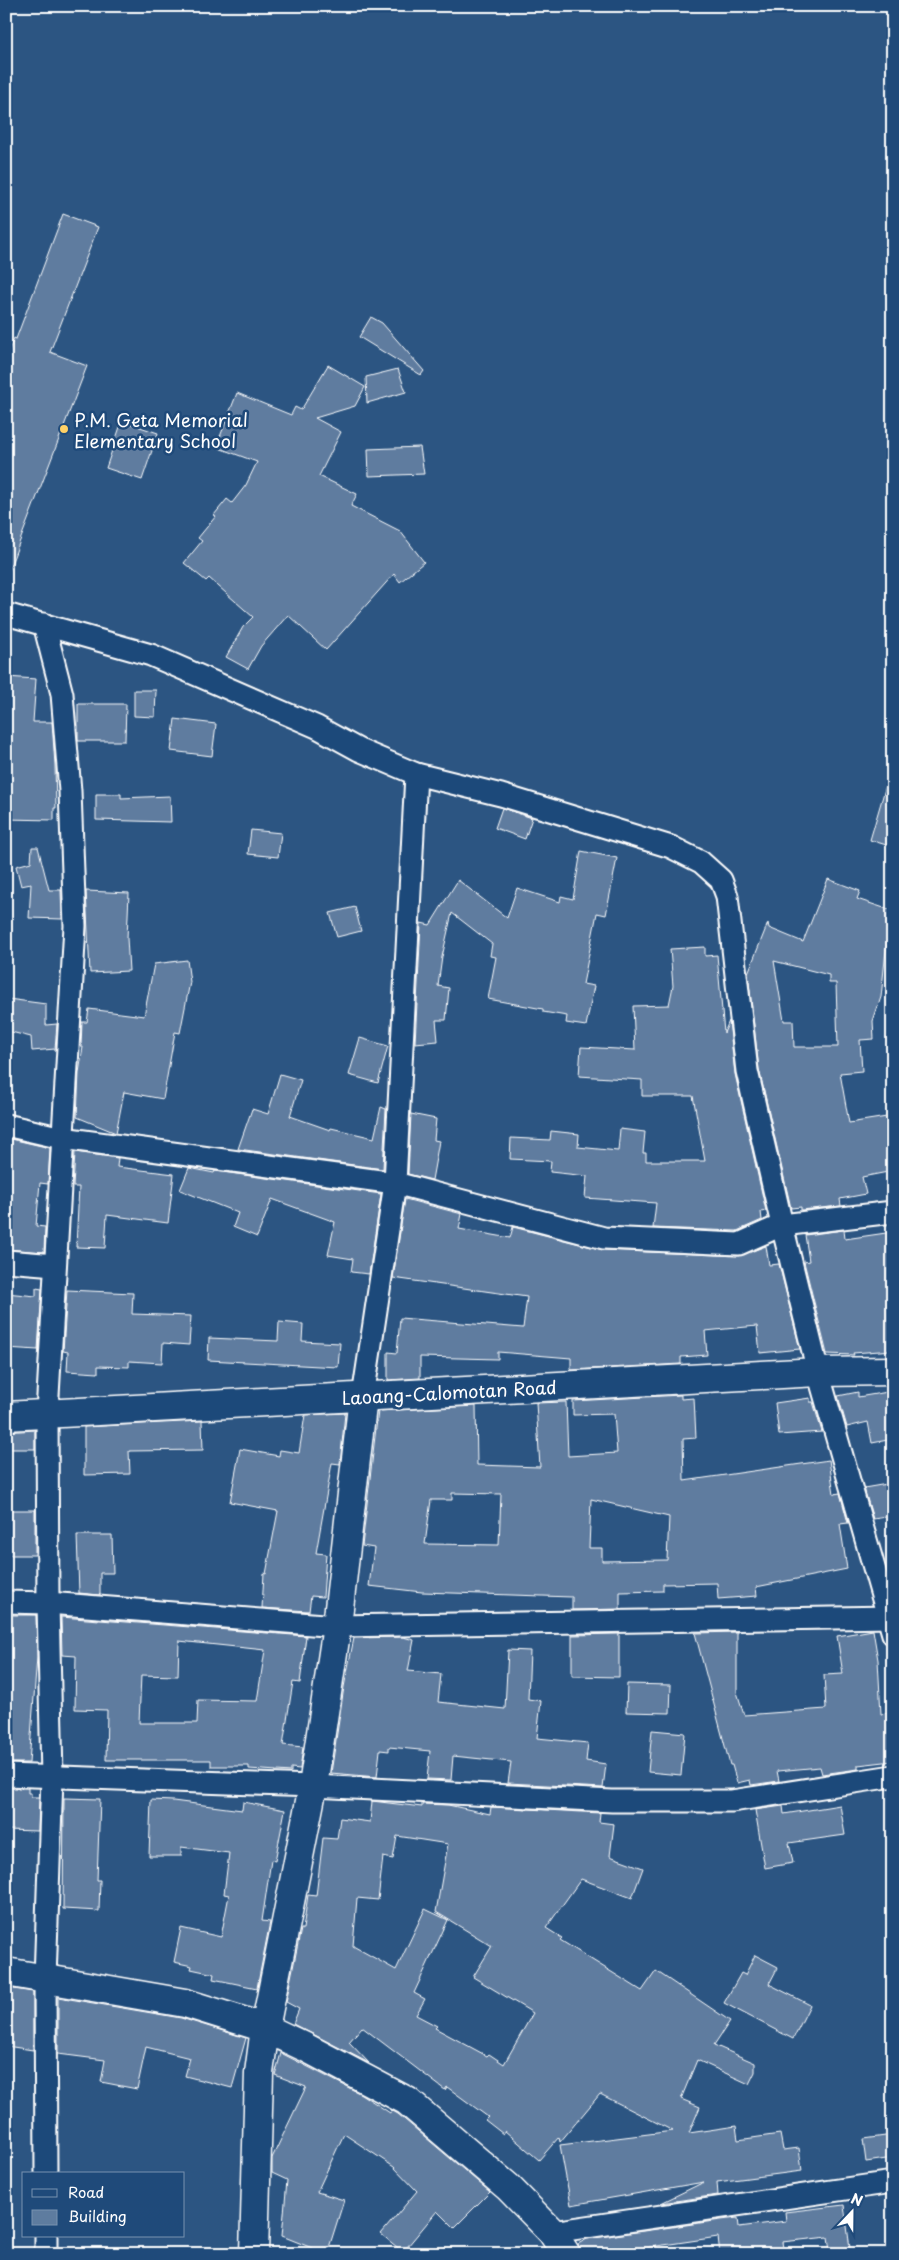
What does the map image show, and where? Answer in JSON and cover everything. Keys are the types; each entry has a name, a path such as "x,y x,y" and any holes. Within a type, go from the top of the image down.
{"street":[{"path":"6,614 151,656 316,727 359,750 416,774 501,795 671,847 701,862 721,880 727,896 747,1071 782,1225 818,1372 891,1623 337,1626 48,1603 6,1602"},
{"path":"44,624 62,694 70,791 75,926 47,1413 48,1603 52,1777 45,1979 46,2172"},
{"path":"254,2254 256,2123 259,2073 265,2028 313,1786 337,1626 363,1397 395,1183 416,774"},
{"path":"6,1124 62,1138 395,1183 604,1238 739,1244 782,1225 893,1212"},
{"path":"6,1261 55,1265"},
{"name":"Laoang-Calomotan Road","path":"6,1416 818,1372 893,1371"},
{"path":"6,1775 313,1786 612,1801 732,1801 893,1776"},
{"path":"6,1972 185,2004 265,2028 305,2047 407,2101 508,2187 559,2243 893,2182"},
{"path":"46,2238 46,2254"}],"building":[{"path":"63,214 98,227 50,352 87,366 8,572 6,572 6,358 14,338 16,339"},
{"path":"371,317 382,323 424,371 421,375 359,337"},
{"path":"328,365 365,387 355,406 315,418 341,432 319,476 357,494 351,506 400,531 424,562 400,582 394,574 326,650 288,615 261,646 248,669 226,657 243,627 253,617 209,578 206,581 184,563 202,541 198,538 216,516 214,515 227,499 232,503 246,485 257,462 216,447 237,393 291,415 295,407 301,410"},
{"path":"398,369 406,392 367,403 366,377"},
{"path":"122,421 158,433 142,480 106,468"},
{"path":"420,447 424,474 369,476 368,449"},
{"path":"6,677 36,679 33,722 52,722 56,808 54,808 54,820 6,819"},
{"path":"134,690 156,690 155,717 134,716"},
{"path":"78,704 126,704 125,741 78,741"},
{"path":"175,719 216,724 212,756 171,751"},
{"path":"887,782 893,782 893,847 870,840"},
{"path":"96,794 121,794 121,798 170,796 171,822 96,820"},
{"path":"502,808 532,818 525,839 495,828"},
{"path":"251,830 281,833 278,857 248,854"},
{"path":"32,847 38,847 49,890 61,890 62,919 29,918 31,884 21,886 16,866 31,862"},
{"path":"581,851 617,858 606,915 597,913 583,984 594,986 586,1026 566,1023 567,1016 543,1012 543,1009 488,999 496,957 490,956 492,944 452,913 442,957 438,986 449,988 446,1020 436,1020 438,1041 415,1043 421,923 430,925 458,880 507,918 517,888 560,902 561,896 573,899"},
{"path":"828,879 860,891 857,899 893,911 893,943 887,941 881,997 873,1021 874,1039 860,1040 862,1071 840,1073 849,1123 893,1116 893,1171 862,1177 866,1194 840,1199 841,1206 801,1210 801,1207 791,1208 759,1069 748,973 768,923 769,928 803,942","holes":["774,961 829,975 829,983 836,983 838,1047 794,1047 793,1021 784,1021"]},
{"path":"86,891 129,893 127,938 129,971 90,973"},
{"path":"355,907 361,931 337,937 330,913"},
{"path":"705,947 705,956 717,955 724,1033 729,1021 735,1074 766,1211 761,1212 762,1220 737,1231 653,1228 656,1203 585,1198 587,1176 550,1172 551,1161 510,1159 511,1138 550,1140 551,1131 579,1134 578,1147 618,1151 620,1129 645,1132 643,1153 646,1153 646,1161 705,1161 693,1096 642,1096 642,1080 579,1076 581,1047 635,1050 633,1006 669,1005 673,986 670,949"},
{"path":"187,960 190,982 180,1033 175,1032 163,1099 124,1092 116,1133 77,1117 79,1073 83,1047 81,1047 82,1022 87,1022 89,1009 144,1016 154,964"},
{"path":"8,999 46,1004 46,1025 57,1024 55,1049 32,1051 31,1037 7,1031"},
{"path":"360,1038 388,1046 378,1083 349,1075"},
{"path":"280,1074 301,1080 290,1116 330,1130 331,1128 374,1138 381,1107 386,1109 383,1169 238,1149 252,1109 268,1114"},
{"path":"411,1114 436,1119 434,1140 439,1141 432,1180 408,1174"},
{"path":"7,1138 50,1148 48,1184 40,1183 36,1226 45,1227 44,1252 6,1249"},
{"path":"75,1152 118,1158 117,1167 174,1174 168,1223 107,1215 105,1248 76,1247 79,1187 73,1187"},
{"path":"189,1168 214,1173 215,1171 381,1194 369,1274 351,1272 353,1259 328,1255 335,1222 272,1199 257,1237 233,1227 238,1213 180,1190"},
{"path":"405,1199 462,1214 459,1229 510,1238 513,1227 603,1250 738,1256 766,1246 769,1265 779,1264 800,1349 760,1353 757,1326 705,1331 707,1355 681,1357 681,1364 571,1370 571,1358 498,1352 498,1359 420,1357 420,1378 388,1380 388,1352 397,1353 400,1318 523,1328 527,1297 393,1278"},
{"path":"844,1230 845,1239 893,1232 893,1350 853,1353 854,1355 827,1354 804,1262 809,1261 805,1235"},
{"path":"36,1288 42,1289 38,1350 6,1348 6,1293 36,1296"},
{"path":"67,1290 133,1293 132,1314 191,1316 189,1345 163,1343 162,1363 129,1361 129,1367 98,1366 98,1373 67,1371 68,1352 63,1351"},
{"path":"279,1322 303,1324 302,1341 340,1343 338,1367 208,1360 209,1338 278,1341"},
{"path":"858,1392 858,1397 888,1392 893,1415 893,1439 872,1443 868,1422 847,1427 838,1396"},
{"path":"681,1395 681,1399 694,1398 696,1438 683,1439 684,1481 829,1460 834,1494 840,1493 848,1523 840,1524 847,1569 756,1587 757,1596 718,1599 717,1583 663,1584 663,1591 620,1592 620,1609 572,1610 572,1597 422,1592 369,1586 374,1548 362,1546 378,1411 476,1406 477,1465 540,1467 536,1403 566,1402 568,1456 617,1453 614,1414 573,1415 573,1401","holes":["452,1493 501,1494 499,1545 425,1544 431,1500 452,1500","591,1499 669,1517 667,1560 602,1561 602,1548 589,1548"]},
{"path":"810,1398 822,1432 779,1435 775,1403"},
{"path":"345,1413 340,1464 332,1463 316,1553 326,1554 323,1597 311,1596 309,1611 262,1608 264,1573 266,1574 278,1511 230,1502 240,1449 279,1456 280,1450 299,1453 305,1415"},
{"path":"202,1421 203,1450 129,1451 130,1474 84,1475 84,1427"},
{"path":"35,1430 35,1449 6,1449 6,1432"},
{"path":"893,1483 893,1516 873,1519 864,1488"},
{"path":"6,1510 35,1510 35,1555 6,1555"},
{"path":"77,1535 112,1535 113,1573 100,1573 100,1595 79,1593"},
{"path":"6,1615 36,1615 37,1657 29,1763 6,1763"},
{"path":"61,1617 306,1636 300,1683 293,1682 283,1745 303,1747 300,1769 291,1768 291,1772 249,1769 249,1766 211,1766 211,1760 106,1760 107,1710 75,1709 76,1656 62,1655","holes":["179,1641 265,1650 257,1701 198,1700 197,1723 139,1723 141,1675 178,1676"]},
{"path":"873,1630 878,1660 881,1714 893,1712 893,1761 858,1765 858,1769 822,1774 820,1767 777,1771 779,1781 751,1785 750,1780 737,1783 732,1765 730,1765 695,1633 737,1632 737,1692 744,1715 826,1709 824,1675 843,1674 837,1636"},
{"path":"619,1634 619,1677 572,1676 572,1635"},
{"path":"403,1637 414,1640 408,1671 441,1674 438,1702 505,1709 508,1650 530,1651 528,1699 541,1701 537,1738 588,1743 586,1761 606,1764 603,1788 508,1783 511,1762 453,1756 451,1780 427,1779 430,1751 389,1747 389,1751 380,1750 377,1777 331,1773 344,1687 354,1638"},
{"path":"627,1684 671,1685 670,1713 626,1712"},
{"path":"652,1730 685,1733 681,1775 648,1772"},
{"path":"6,1788 28,1788 28,1793 31,1793 31,1797 39,1797 38,1831 6,1830"},
{"path":"64,1798 100,1799 97,1880 100,1880 99,1911 63,1909"},
{"path":"151,1800 242,1810 243,1802 285,1810 275,1861 271,1860 262,1921 270,1922 257,1988 213,1979 214,1974 191,1969 192,1966 174,1962 181,1928 221,1937 229,1895 224,1894 229,1853 181,1847 181,1856 149,1856"},
{"path":"372,1801 422,1807 422,1804 448,1805 490,1814 491,1807 600,1813 599,1822 614,1824 610,1856 643,1868 632,1898 581,1879 546,1928 562,1938 560,1940 642,1991 656,1971 730,2021 714,2045 755,2063 755,2072 749,2084 697,2060 681,2099 700,2107 689,2133 736,2126 738,2140 780,2134 783,2150 799,2148 802,2171 717,2182 718,2195 661,2203 704,2182 571,2205 560,2145 673,2131 600,2094 560,2142 559,2137 539,2160 505,2131 503,2134 485,2120 488,2117 447,2087 445,2090 362,2027 349,2042 369,2063 293,2024 299,2009 286,2002 301,1929 303,1929 308,1895 316,1896 323,1838 337,1839 340,1818 370,1822","holes":["397,1836 448,1844 436,1912 492,1946 473,1977 533,2013 504,2064 489,2054 487,2056 435,2028 437,2026 416,2015 425,1999 414,1993 448,1920 425,1909 396,1970 353,1946 357,1898 378,1900 383,1857 393,1859"]},
{"path":"840,1805 845,1835 789,1843 793,1863 765,1868 755,1810 783,1806 784,1814"},
{"path":"755,1955 778,1967 769,1984 810,2005 793,2039 724,2003 741,1973 745,1975"},
{"path":"7,1988 33,1992 33,2050 6,2046"},
{"path":"58,1997 181,2018 246,2038 232,2088 185,2076 190,2058 146,2047 137,2089 101,2082 105,2060 58,2054"},
{"path":"281,2053 361,2094 390,2113 391,2110 398,2114 490,2192 454,2228 437,2211 403,2252 381,2234 417,2191 394,2167 344,2134 317,2192 344,2200 327,2254 282,2236 287,2180 272,2173 272,2158 306,2087 275,2075"},
{"path":"893,2135 893,2158 866,2162 863,2139"},
{"path":"844,2205 850,2248 830,2251 828,2237 782,2242 784,2254 720,2254 718,2237 650,2247 630,2254 582,2254 578,2244 587,2239 738,2218 739,2227 786,2221 785,2212"}],"place":[{"name":"P.M. Geta Memorial Elementary School","path":"64,429"}]}
